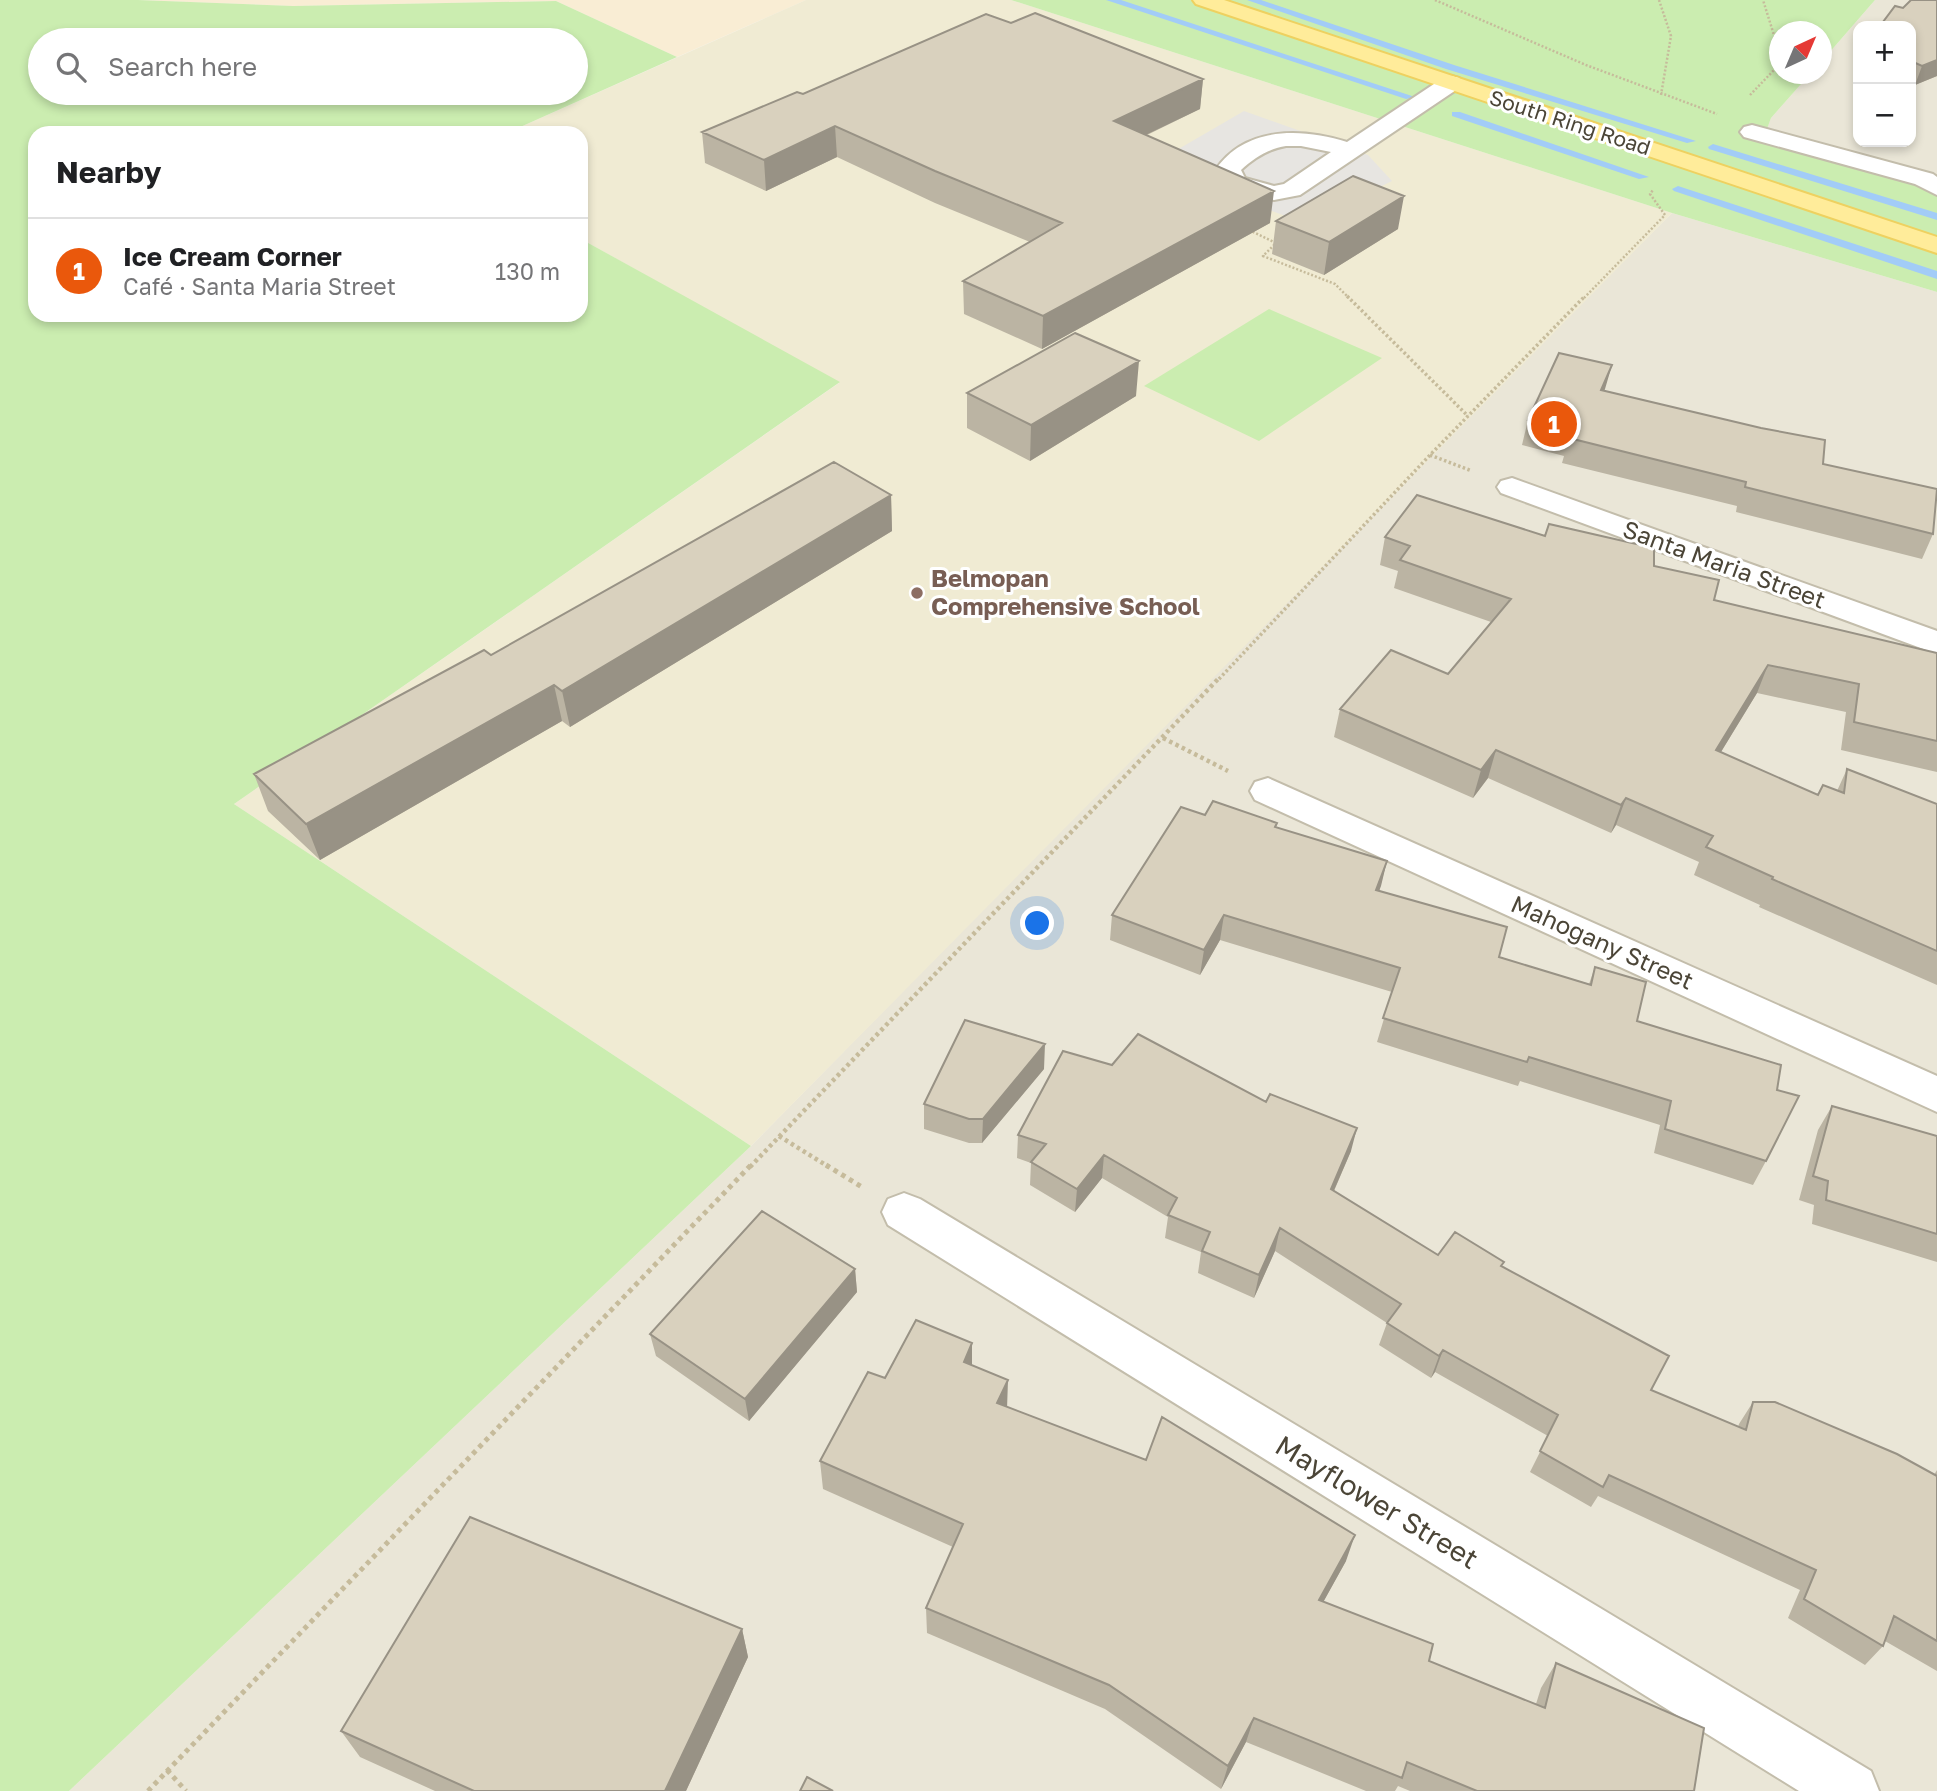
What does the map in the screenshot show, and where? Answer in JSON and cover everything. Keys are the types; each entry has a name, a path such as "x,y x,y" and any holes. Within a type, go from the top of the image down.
{"main road":[{"name":"South Ring Road","path":"1203,0 1937,245"}],"street":[{"path":"1351,151 1451,83"},
{"path":"1752,132 1931,183 1927,161 1932,154"},
{"name":"Santa Maria Street","path":"1512,487 1937,643"},
{"name":"Mahogany Street","path":"1268,791 1937,1095"},
{"name":"Mayflower Street","path":"904,1212 1851,1791"}],"path":[{"path":"1435,0 1661,94 1728,118 1752,132"},
{"path":"1659,0 1663,5 1671,36 1661,94"},
{"path":"1728,118 1775,69 1778,48 1763,0"},
{"path":"148,1791 1163,738 1468,416 1665,215 1650,194 1657,187"},
{"path":"1239,225 1276,243 1263,256 1335,284 1468,416"},
{"path":"1163,738 1268,791"},
{"path":"779,1136 904,1212"},
{"path":"167,1770 186,1791"}],"shaded area":[{"path":"138,0 806,0 677,57 556,1 293,6"},
{"name":"Belmopan Comprehensive School","path":"806,0 1011,0 1672,213 751,1146 234,804 839,383 588,243 588,126 523,126 570,105 588,105 588,97"},
{"path":"1875,0 1937,0 1937,185 1763,138 1771,118 1801,84 1832,84 1832,49 1853,25 1853,147 1916,147 1916,21 1857,21"},
{"path":"1244,111 1368,155 1392,181 1316,218 1288,217 1151,165"},
{"path":"1672,213 1937,292 1937,1791 69,1791 751,1146 1468,416"}],"green space":[{"path":"0,0 138,0 293,6 556,1 677,57 588,97 588,28 28,28 28,105 570,105 523,126 28,126 28,322 588,322 588,243 840,382 234,804 751,1146 69,1791 0,1791"},
{"path":"1011,0 1875,0 1857,21 1853,21 1853,25 1832,49 1832,21 1769,21 1769,84 1801,84 1771,118 1764,137 1937,185 1937,292 1672,213"},
{"path":"1269,309 1382,358 1259,441 1144,386"}],"building":[{"path":"1911,0 1937,0 1937,60 1922,66 1916,63 1916,21 1884,21 1895,6 1903,8"},
{"path":"1035,13 1203,79 1114,121 1274,191 1043,316 963,281 1062,223 835,126 764,160 702,132 797,92 803,94 986,14 1011,23"},
{"path":"1353,176 1404,196 1329,242 1276,221"},
{"path":"1075,333 1139,361 1031,425 967,393"},
{"path":"1559,353 1612,365 1601,390 1761,428 1825,440 1823,464 1937,489 1933,534 1745,487 1746,482 1569,438 1572,432 1528,420"},
{"path":"834,462 891,495 562,691 554,685 306,824 254,774 484,650 491,655"},
{"path":"1417,495 1545,536 1549,524 1654,548 1654,566 1719,580 1714,600 1937,653 1937,741 1854,722 1859,684 1768,665 1716,750 1818,795 1823,785 1844,793 1847,769 1937,804 1937,951 1706,847 1713,836 1626,798 1621,805 1496,750 1481,770 1340,709 1391,650 1448,674 1511,599 1400,560 1410,546 1385,537"},
{"path":"1213,801 1277,823 1275,827 1387,861 1376,890 1507,927 1499,957 1591,985 1595,967 1646,982 1637,1021 1781,1065 1777,1090 1799,1096 1766,1161 1665,1129 1671,1101 1529,1057 1527,1062 1383,1018 1400,968 1224,915 1204,950 1112,915 1181,807 1205,815"},
{"path":"965,1020 1045,1044 983,1119 969,1119 924,1104"},
{"path":"1138,1034 1266,1102 1270,1094 1357,1128 1331,1189 1438,1255 1455,1232 1504,1262 1501,1266 1669,1356 1651,1390 1746,1430 1753,1402 1775,1402 1897,1454 1937,1476 1937,1641 1894,1616 1883,1646 1804,1599 1816,1570 1609,1475 1603,1487 1540,1451 1558,1415 1443,1350 1439,1356 1387,1323 1401,1304 1280,1228 1259,1275 1202,1251 1210,1232 1168,1215 1177,1198 1104,1155 1077,1189 1031,1162 1046,1144 1018,1135 1063,1051 1112,1065"},
{"path":"1832,1106 1937,1136 1937,1234 1826,1200 1828,1181 1813,1176"},
{"path":"762,1211 855,1269 745,1399 650,1334"},
{"path":"916,1320 972,1343 964,1362 1008,1380 997,1403 1146,1460 1162,1417 1355,1535 1319,1600 1433,1644 1429,1661 1545,1708 1556,1663 1704,1728 1694,1791 1477,1791 1407,1762 1402,1778 1254,1718 1228,1766 1109,1685 926,1608 963,1524 820,1461 868,1372 885,1378"},
{"path":"470,1517 742,1629 665,1791 474,1791 341,1731"},
{"path":"807,1777 833,1791 800,1791"}],"waterway":[{"path":"1111,0 1410,97"},
{"path":"1252,0 1450,67 1691,141"},
{"path":"1456,114 1643,177"},
{"path":"1713,147 1937,217"},
{"path":"1678,189 1937,275"}],"place":[{"name":"Ice Cream Corner","path":"1554,424"},
{"name":"Belmopan Comprehensive School","path":"917,593"}]}
